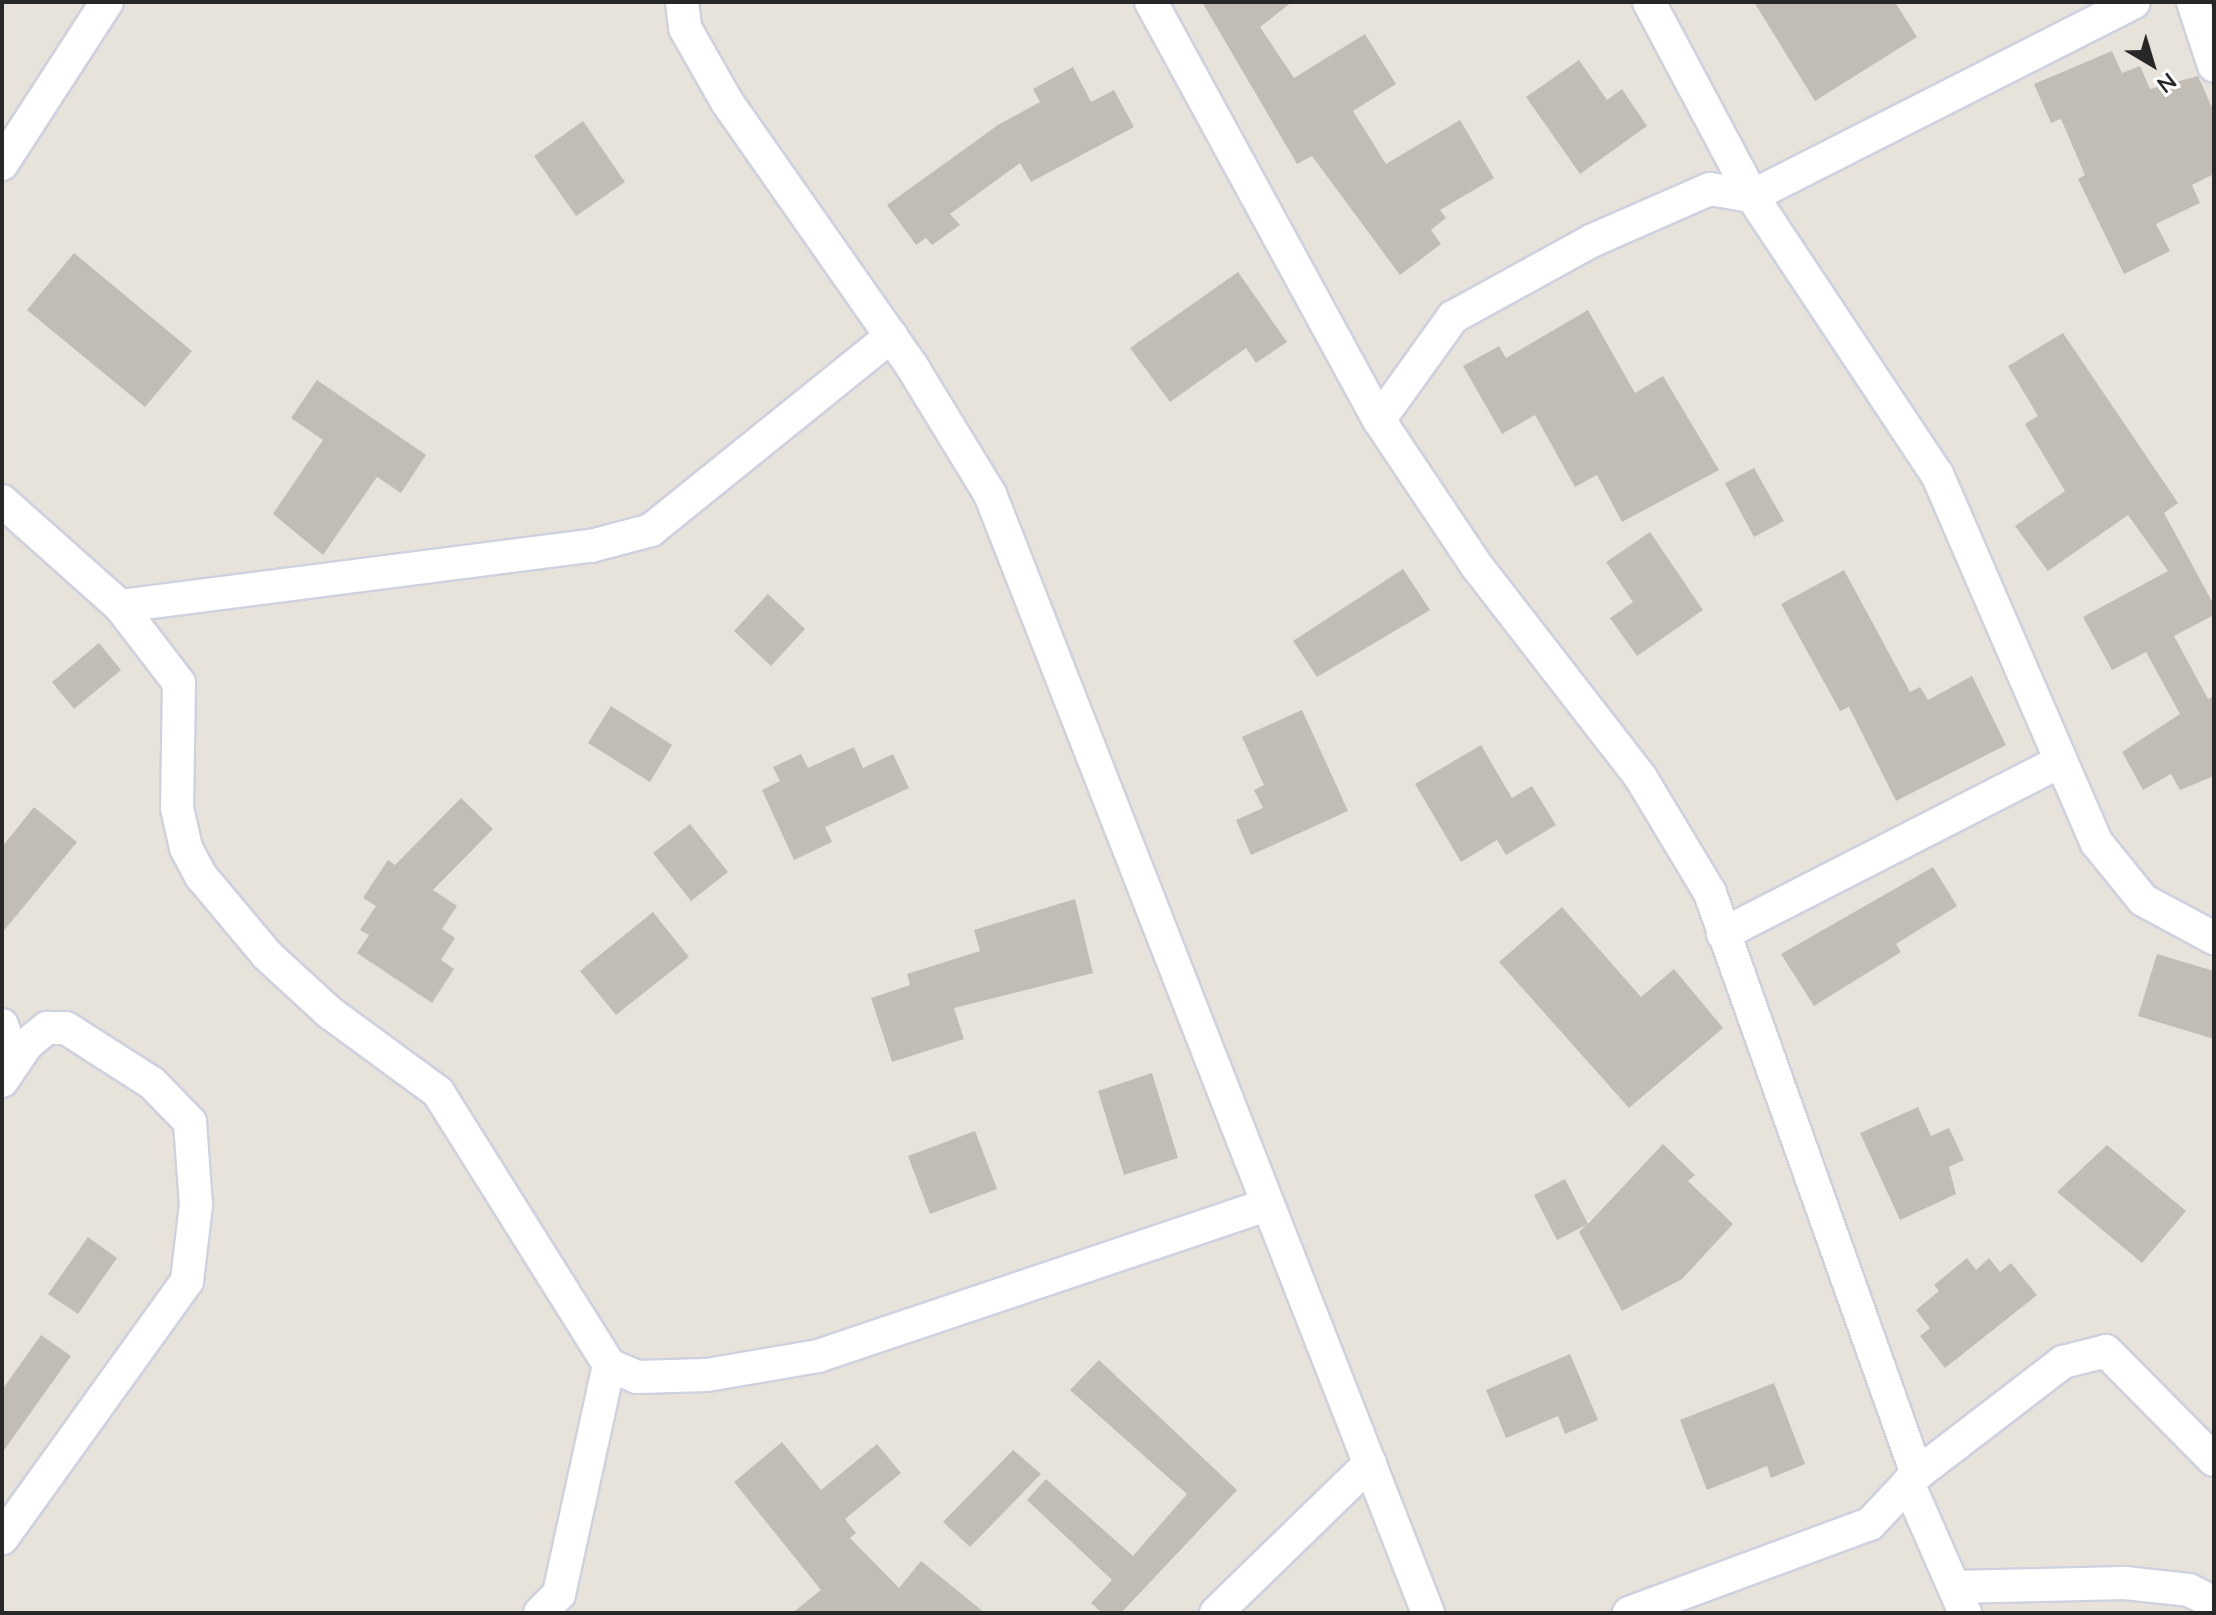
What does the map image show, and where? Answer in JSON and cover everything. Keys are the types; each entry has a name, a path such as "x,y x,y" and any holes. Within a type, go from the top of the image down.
{"street":[{"path":"2,164 107,2"},
{"path":"682,2 685,28 727,102 891,336 990,494 1145,878 1265,1206 1428,1613"},
{"path":"1151,2 1379,420 1476,565 1641,778 1710,893 1912,1478 1959,1600 2125,1583 2189,1590 2214,1603"},
{"path":"1649,2 1752,196 1937,474 2059,762 2097,843 2143,900 2214,938"},
{"path":"1379,420 1453,317 1591,241 1710,189 1752,196 2134,2"},
{"path":"2193,2 2214,66"},
{"path":"120,606 591,546 651,530 891,336"},
{"path":"2,501 120,606 179,683 177,808 186,848 201,876 277,965 438,1092 609,1365 637,1377 707,1375 818,1356 1265,1206"},
{"path":"1723,934 2059,762"},
{"path":"2,1025 9,1071"},
{"path":"2,1538 187,1281 196,1205 190,1122 152,1083 66,1028 47,1028 9,1071"},
{"path":"1629,1613 1870,1524 1912,1478 2063,1362 2106,1351 2214,1460"},
{"path":"540,1613 559,1594 609,1365"},
{"path":"1216,1613 1370,1463"}],"building":[{"path":"1202,2 1292,2 1260,27 1294,78 1365,34 1396,84 1353,111 1386,164 1460,120 1494,178 1440,210 1446,218 1431,230 1441,244 1400,275 1312,156 1297,164"},
{"path":"1754,2 1895,2 1917,37 1815,101"},
{"path":"2112,51 2122,73 2140,66 2150,89 2198,76 2214,112 2214,174 2192,185 2200,203 2156,224 2170,251 2124,274 2078,179 2085,175 2061,119 2051,123 2034,84"},
{"path":"1579,60 1607,100 1622,89 1647,126 1580,174 1526,97"},
{"path":"1073,67 1091,102 1114,90 1134,127 1031,182 1020,163 950,214 960,225 932,245 926,238 916,245 887,205 998,125 1040,102 1033,89"},
{"path":"583,121 625,182 576,216 534,156"},
{"path":"74,253 192,351 145,407 27,310"},
{"path":"1238,272 1287,342 1256,363 1246,348 1170,402 1130,348"},
{"path":"1588,310 1635,393 1663,376 1719,470 1622,522 1597,475 1575,487 1535,415 1502,434 1463,366 1499,346 1506,358"},
{"path":"2063,333 2178,503 2164,513 2214,605 2214,615 2174,636 2208,699 2214,696 2214,776 2180,790 2171,774 2143,790 2122,752 2180,714 2146,652 2112,670 2083,617 2168,571 2128,515 2048,571 2015,526 2065,491 2025,424 2038,416 2008,366"},
{"path":"317,380 426,455 401,493 377,477 323,555 273,514 323,440 291,418"},
{"path":"1754,468 1784,521 1754,537 1725,483"},
{"path":"1650,532 1703,610 1637,656 1610,618 1633,602 1606,562"},
{"path":"1403,569 1430,610 1317,677 1293,641"},
{"path":"1844,570 1910,692 1920,687 1928,700 1972,676 2006,745 1896,801 1849,707 1840,711 1781,604"},
{"path":"768,594 805,629 771,666 734,631"},
{"path":"99,643 121,670 74,709 52,682"},
{"path":"611,706 672,745 650,782 588,743"},
{"path":"1302,710 1348,811 1251,855 1236,820 1263,808 1254,790 1264,785 1242,737"},
{"path":"1481,745 1512,798 1532,786 1556,825 1506,855 1497,840 1461,862 1415,784"},
{"path":"854,747 863,768 893,754 909,788 825,827 832,842 794,860 762,790 780,781 773,767 801,754 808,768"},
{"path":"461,798 493,829 433,890 457,906 442,929 455,938 441,960 454,969 432,1003 357,953 369,935 360,930 376,906 363,898 388,860 395,865"},
{"path":"34,807 77,842 2,933 2,847"},
{"path":"690,824 728,872 691,901 653,853"},
{"path":"1933,867 1957,906 1896,944 1901,952 1814,1006 1781,954"},
{"path":"1075,899 1093,973 954,1008 964,1039 892,1062 871,998 910,985 907,974 980,951 974,930"},
{"path":"1562,907 1641,997 1674,969 1723,1028 1629,1108 1499,962"},
{"path":"653,912 689,957 616,1015 580,971"},
{"path":"2157,954 2214,971 2214,1039 2138,1016"},
{"path":"1152,1073 1178,1158 1124,1175 1098,1091"},
{"path":"1918,1107 1931,1136 1949,1128 1964,1160 1949,1167 1956,1194 1900,1220 1860,1133"},
{"path":"975,1131 997,1189 930,1214 908,1156"},
{"path":"1663,1144 1695,1175 1688,1181 1733,1224 1682,1279 1622,1311 1579,1232 1586,1225 1557,1240 1534,1195 1565,1179 1588,1224"},
{"path":"2107,1145 2186,1211 2142,1263 2057,1192"},
{"path":"88,1237 117,1258 78,1314 48,1294"},
{"path":"1967,1258 1976,1270 1989,1258 2000,1272 2011,1263 2037,1295 1945,1368 1920,1336 1930,1328 1916,1310 1939,1291 1934,1285"},
{"path":"41,1335 71,1356 2,1453 2,1390"},
{"path":"1570,1354 1598,1420 1565,1434 1558,1416 1506,1438 1486,1390"},
{"path":"1099,1360 1237,1490 1121,1613 1102,1613 1091,1603 1112,1580 1027,1500 1046,1479 1133,1556 1187,1494 1070,1390"},
{"path":"1774,1383 1805,1464 1771,1478 1767,1466 1707,1490 1680,1420"},
{"path":"782,1442 821,1490 877,1444 901,1473 845,1519 856,1533 850,1538 899,1588 921,1561 985,1613 792,1613 821,1590 734,1482"},
{"path":"1013,1450 1041,1474 970,1547 943,1522"}]}
